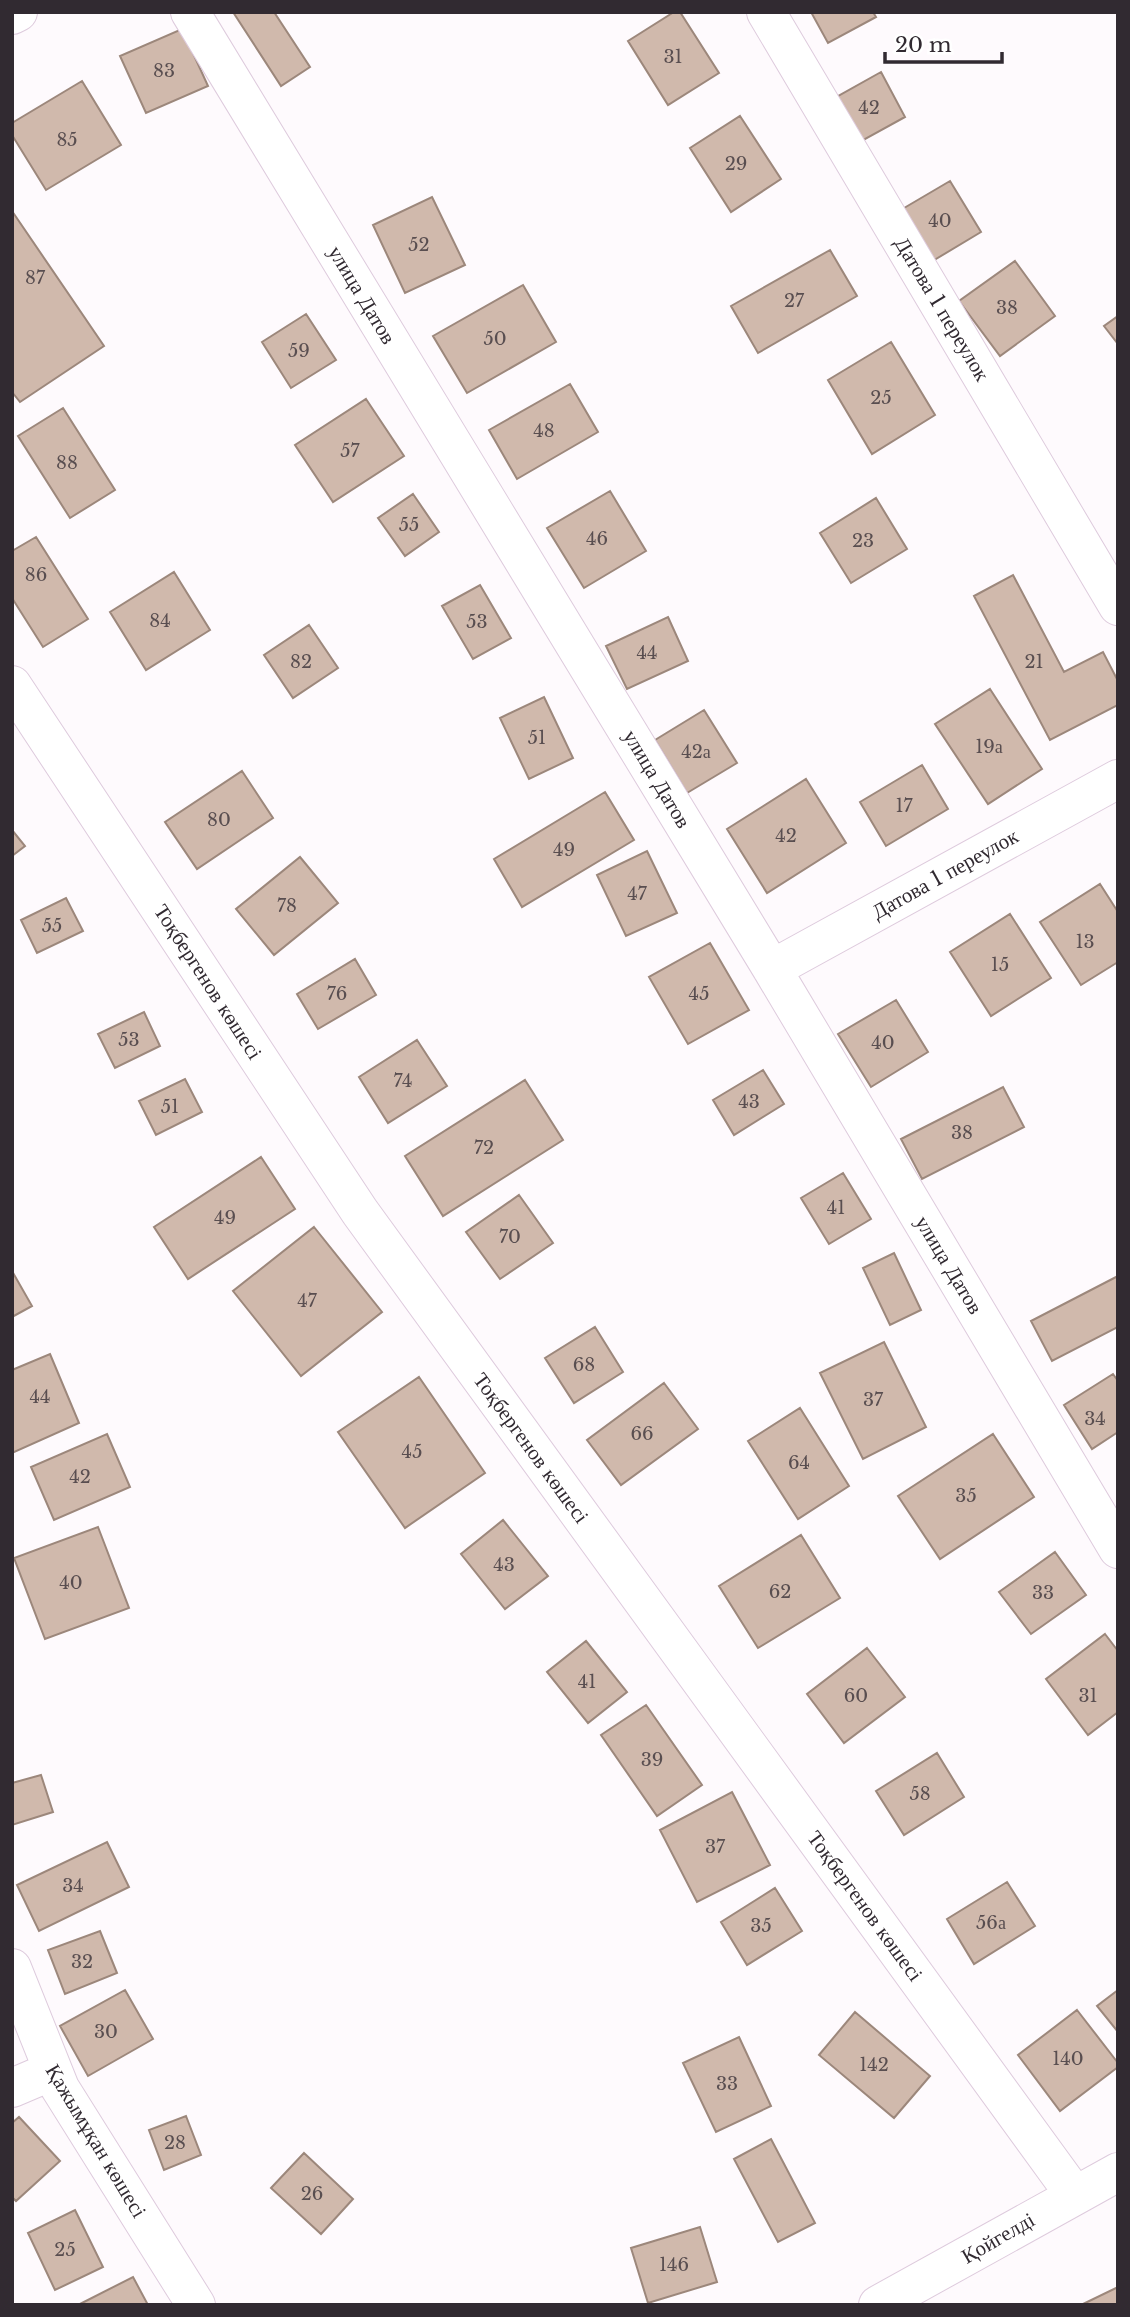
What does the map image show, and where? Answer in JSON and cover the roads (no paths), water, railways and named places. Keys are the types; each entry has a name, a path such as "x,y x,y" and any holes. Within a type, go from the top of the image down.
{"street":[{"path":"12,15 18,12"},
{"name":"улица Датов","path":"190,12 772,969 1118,1549"},
{"name":"Датова 1 переулок","path":"766,12 1118,606"},
{"name":"Тоқбергенов көшесі","path":"12,685 360,1212 1074,2194"},
{"name":"Датова 1 переулок","path":"772,969 1118,779"},
{"name":"Қажымұқан көшесі","path":"12,1968 52,2071 67,2100 196,2305"},
{"path":"12,2088 52,2071"},
{"name":"Қойгелді","path":"877,2305 919,2296 1074,2194 1118,2172"}]}
